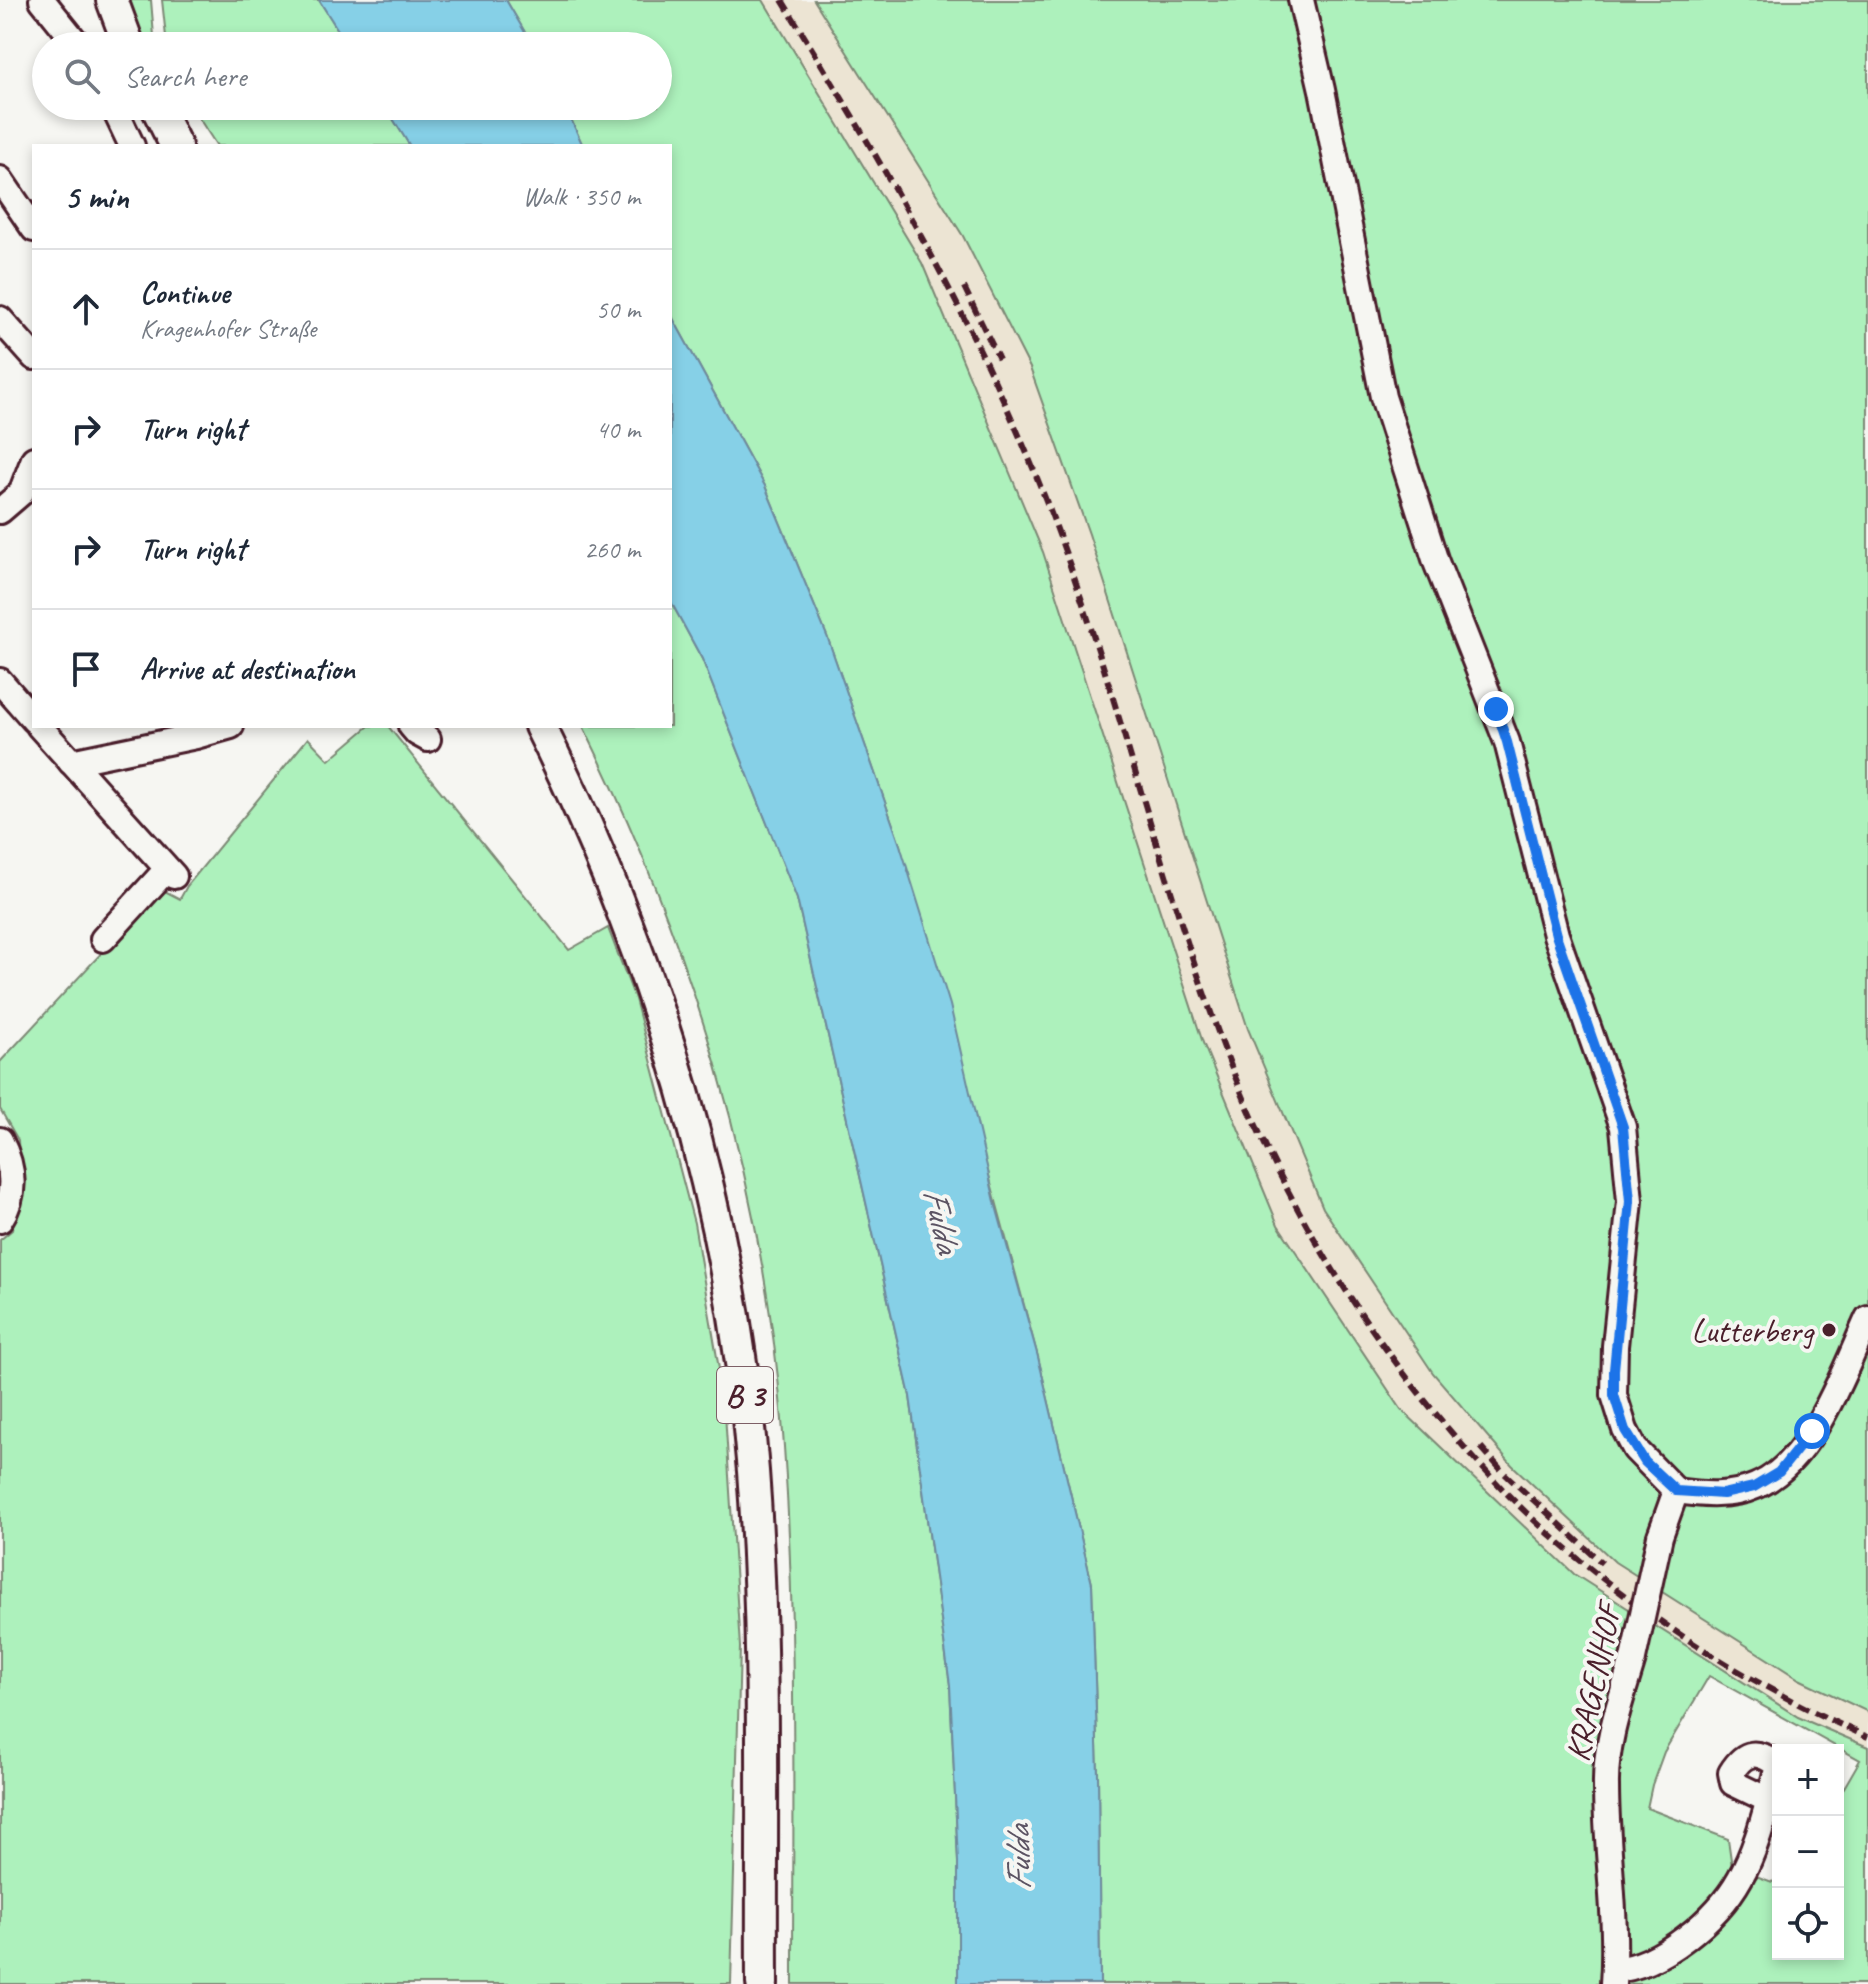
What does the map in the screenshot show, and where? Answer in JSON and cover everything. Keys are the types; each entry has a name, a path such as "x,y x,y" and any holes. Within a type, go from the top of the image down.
{"main road":[{"path":"112,0 124,32"},
{"path":"163,120 175,144"},
{"name":"B 3","path":"541,728 589,828 642,961 681,1083 703,1166 734,1316 751,1453 758,1545 762,1984"}],"street":[{"path":"42,0 68,32"},
{"path":"1301,0 1383,397 1436,562 1507,742 1556,935 1623,1127 1630,1201 1615,1346 1614,1395 1625,1430 1635,1449 1676,1491 1698,1494 1754,1487 1779,1472 1812,1431 1868,1318"},
{"path":"120,120 131,144"},
{"path":"0,179 32,226"},
{"path":"0,319 32,355"},
{"path":"0,511 21,493 32,464"},
{"path":"0,681 32,718"},
{"path":"41,728 170,872 103,939"},
{"path":"71,762 224,728"},
{"path":"0,1140 11,1165 13,1189 0,1220"},
{"name":"KRAGENHOF","path":"1614,1977 1615,1942 1605,1784 1613,1728 1633,1659 1660,1536 1676,1491"},
{"path":"1768,1800 1733,1783 1731,1773 1738,1761 1751,1755 1763,1754 1772,1761"},
{"path":"1614,1977 1682,1942 1715,1912 1740,1879 1772,1786"}],"shaded area":[{"path":"763,0 814,0 963,236 1030,368 1089,534 1170,791 1324,1208 1433,1373 1512,1465 1615,1562 1799,1679 1868,1712 1868,1747 1798,1717 1574,1574 1401,1409 1278,1225 1203,1043 1043,552 922,263"}],"green space":[{"path":"126,0 151,0 154,32 139,32"},
{"path":"162,0 319,0 339,32 165,32"},
{"path":"506,0 763,0 922,263 1043,552 1203,1043 1278,1225 1401,1409 1574,1574 1798,1717 1868,1747 1868,1984 1100,1984 1092,1584 1038,1357 900,845 827,636 765,486 672,317 672,144 582,144 571,120 672,120 672,32 525,32","holes":["1709,1676 1831,1744 1844,1744 1844,1751 1860,1760 1844,1788 1844,1960 1772,1960 1772,1882 1732,1867 1728,1839 1647,1808 1664,1752"]},
{"path":"814,0 1868,0 1868,1712 1799,1679 1615,1562 1512,1465 1433,1373 1323,1208 1248,1029 1089,534 1030,368 963,236"},
{"path":"200,120 394,120 409,144 216,144"},
{"path":"672,604 702,659 797,899 910,1396 950,1685 958,1862 958,1984 793,1984 790,1561 782,1420 772,1330 758,1240 716,1064 657,892 584,728 672,728"},
{"path":"367,728 390,728 569,950 608,928 635,999 694,1223 724,1398 740,1647 731,1984 0,1984 0,1240 12,1230 20,1183 18,1140 0,1109 0,1062 161,889 180,899 187,886 308,738 329,760"}],"water":[{"path":"319,0 506,0 525,32 339,32"},
{"path":"394,120 571,120 582,144 409,144"},
{"name":"Fulda","path":"672,317 765,486 827,636 900,845 950,1005 996,1206 1038,1357 1092,1584 1100,1984 958,1984 958,1862 950,1685 910,1396 797,899 702,659 672,604"}],"railway":[{"path":"782,0 858,125 929,252 995,381 1025,448 1076,582 1179,918 1225,1051 1276,1167 1338,1279 1411,1383 1452,1433 1494,1480 1575,1556 1668,1626 1717,1658 1768,1688 1868,1737"},
{"path":"964,287 999,359"},
{"path":"1481,1447 1504,1473 1602,1563"}],"place":[{"name":"Lutterberg","path":"1829,1330"}],"route":[{"path":"1496,709 1556,935 1623,1127 1630,1201 1615,1346 1614,1395 1625,1430 1645,1462 1676,1491 1698,1494 1739,1491 1768,1480 1779,1472 1812,1431"}]}
